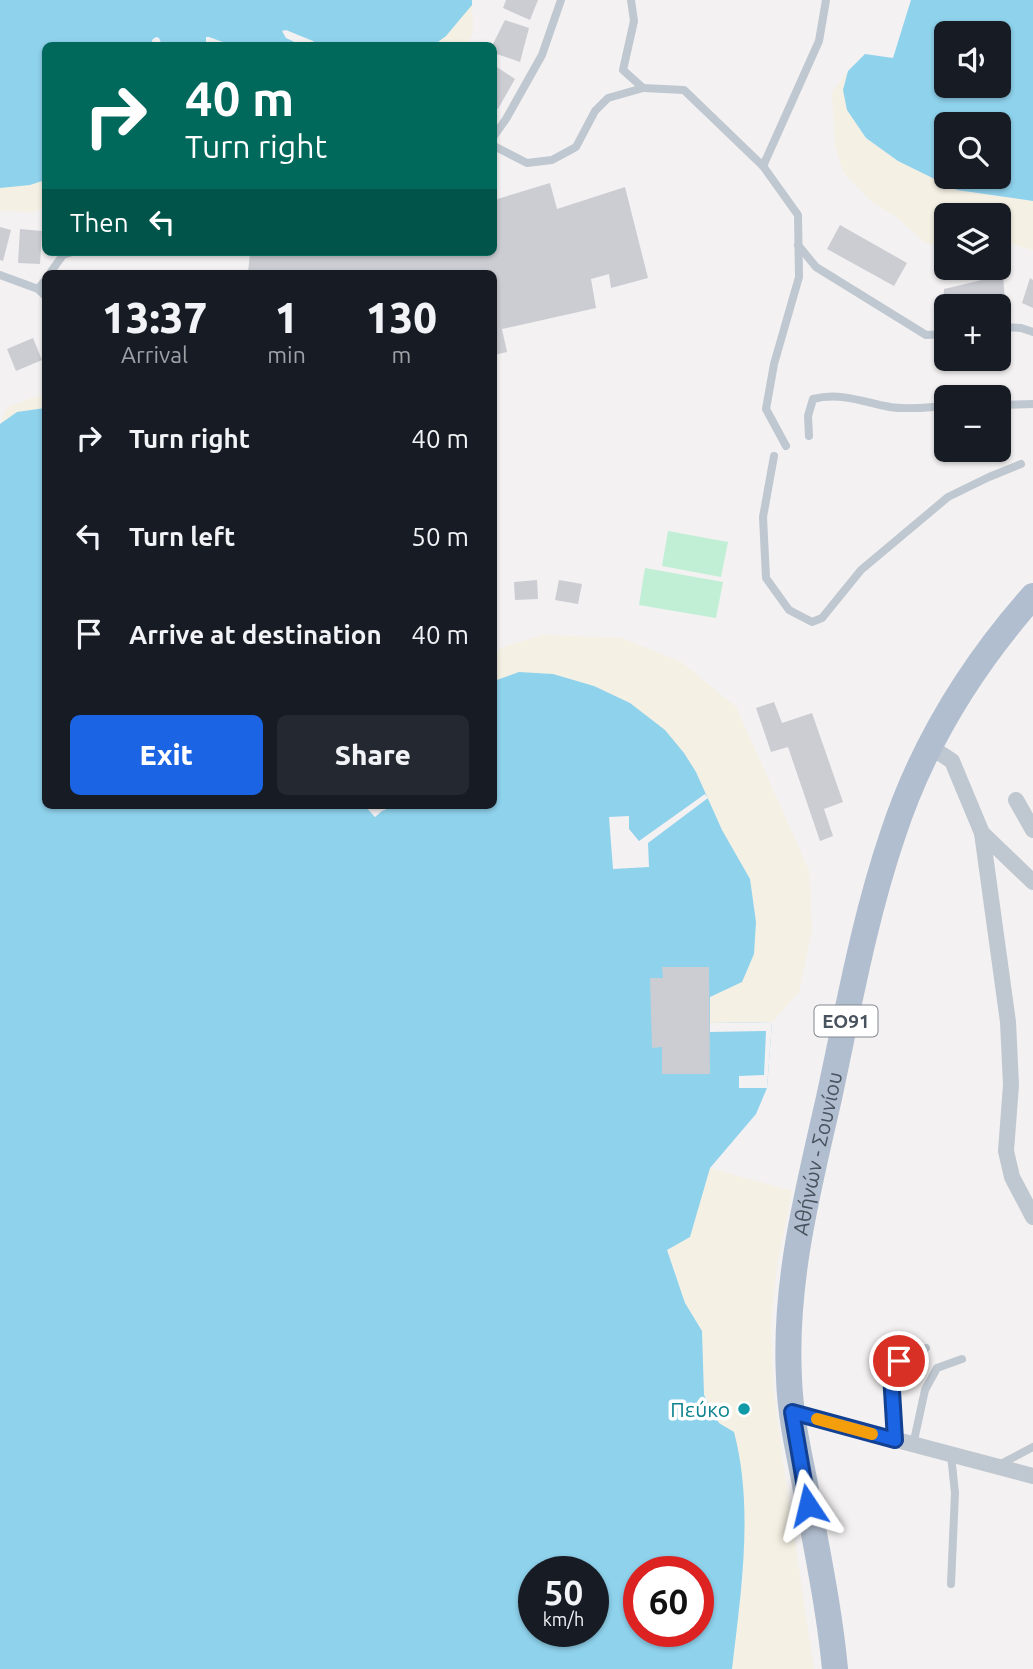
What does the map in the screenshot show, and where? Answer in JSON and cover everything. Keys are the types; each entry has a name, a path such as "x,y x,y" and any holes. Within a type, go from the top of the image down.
{"main road":[{"name":"Αθήνών - Σουνίου","path":"835,1669 792,1412 788,1327 793,1270 870,912 893,833 929,746 971,675 1033,596"}],"street":[{"path":"929,746 952,761 982,834 1008,1022 1011,1085 1006,1151 1012,1177 1033,1217"},
{"path":"1016,800 1033,830"},
{"path":"982,834 1033,882"},
{"path":"792,1412 994,1467 1033,1475"}],"lane":[{"path":"497,132 542,55 561,0"},
{"path":"631,0 634,21 623,70 643,88"},
{"path":"762,166 819,41 826,0"},
{"path":"497,148 527,163 552,160 576,147 595,111 608,98 643,88 684,90 762,166 798,215 799,277 774,364 766,409 786,446"},
{"path":"798,245 816,267 926,335 934,335"},
{"path":"0,275 38,289 42,293"},
{"path":"38,289 42,284"},
{"path":"1011,328 1033,332"},
{"path":"809,436 808,416 813,399 846,396 893,408 934,406"},
{"path":"1011,405 1033,404"},
{"path":"774,456 763,517 766,578 789,610 812,622 822,618 861,570 948,497 1021,464"},
{"path":"895,1440 891,1374 899,1361 926,1348"},
{"path":"913,1445 925,1390 937,1368 962,1359"},
{"path":"994,1467 1033,1447"},
{"path":"951,1455 955,1493 951,1584"}],"green space":[{"path":"668,531 728,542 721,577 662,566"},
{"path":"645,568 723,582 716,618 639,605"}],"sand":[{"path":"472,5 473,33 468,42 438,42"},
{"path":"848,71 843,90 866,138 898,161 934,179 934,189 955,189 1033,201 1033,250 1011,244 1011,203 934,203 934,245 926,243 895,216 872,202 843,172 835,146 832,92"},
{"path":"42,181 42,209 33,212 0,211 0,188"},
{"path":"42,396 42,408 17,412 0,424 8,407"},
{"path":"542,635 622,638 681,662 736,707 809,870 812,930 799,992 772,1022 710,1023 710,997 754,954 756,922 750,879 684,753 630,703 594,686 553,674 519,672 497,680 497,653 501,648"},
{"name":"Πεύκο","path":"710,1168 792,1191 777,1265 771,1322 773,1384 814,1669 732,1669 744,1568 734,1432 719,1423 704,1395 702,1331 685,1303 667,1249 690,1237"}],"water":[{"path":"0,0 472,0 472,5 438,42 314,42 286,30 282,31 286,38 295,42 223,42 206,37 206,42 161,42 156,37 152,42 42,42 42,181 0,188"},
{"path":"911,0 1033,0 1033,201 955,189 1011,189 1011,112 934,112 934,179 898,161 866,138 847,110 843,90 848,71 865,54 893,58"},
{"path":"42,408 42,809 368,809 375,817 387,809 497,809 497,680 519,672 553,674 594,686 630,703 665,730 696,772 722,830 750,879 756,922 754,954 742,982 710,997 710,1023 772,1022 767,1088 756,1114 710,1168 690,1237 667,1250 685,1303 702,1331 704,1395 719,1423 734,1432 740,1461 745,1520 744,1550 732,1669 0,1669 0,424 17,412"}],"pier":[{"path":"705,794 708,798 648,843 649,867 613,869 609,817 629,816 629,829 639,841"},
{"path":"772,1022 767,1088 739,1088 739,1076 764,1075 766,1031 710,1032 710,1023"}],"building":[{"path":"506,0 538,0 530,20 503,8"},
{"path":"505,20 529,28 520,62 497,54 497,42 494,42"},
{"path":"497,67 515,79 497,108"},
{"path":"550,183 557,209 625,187 648,278 611,288 609,274 591,279 596,308 502,329 507,352 497,354 497,270 248,270 250,256 497,256 497,199"},
{"path":"840,225 907,263 894,286 827,249"},
{"path":"0,227 11,230 3,261 0,260"},
{"path":"20,229 42,231 40,264 18,263"},
{"path":"1030,278 1033,280 1033,308 1022,303"},
{"path":"982,280 1003,280 1004,294 944,294 944,289"},
{"path":"33,338 42,360 16,371 7,349"},
{"path":"537,580 538,599 515,600 514,582"},
{"path":"559,580 582,584 578,604 555,600"},
{"path":"774,702 782,723 812,713 843,802 824,809 833,836 820,841 788,747 771,752 756,708"},
{"path":"662,967 709,967 710,1074 662,1074 662,1047 652,1048 650,978 663,978"}],"slow traffic":[{"path":"817,1419 872,1434"}],"place":[{"name":"Πεύκο","path":"744,1409"}],"route":[{"path":"808,1505 792,1412 895,1440 891,1374 899,1361"}]}
